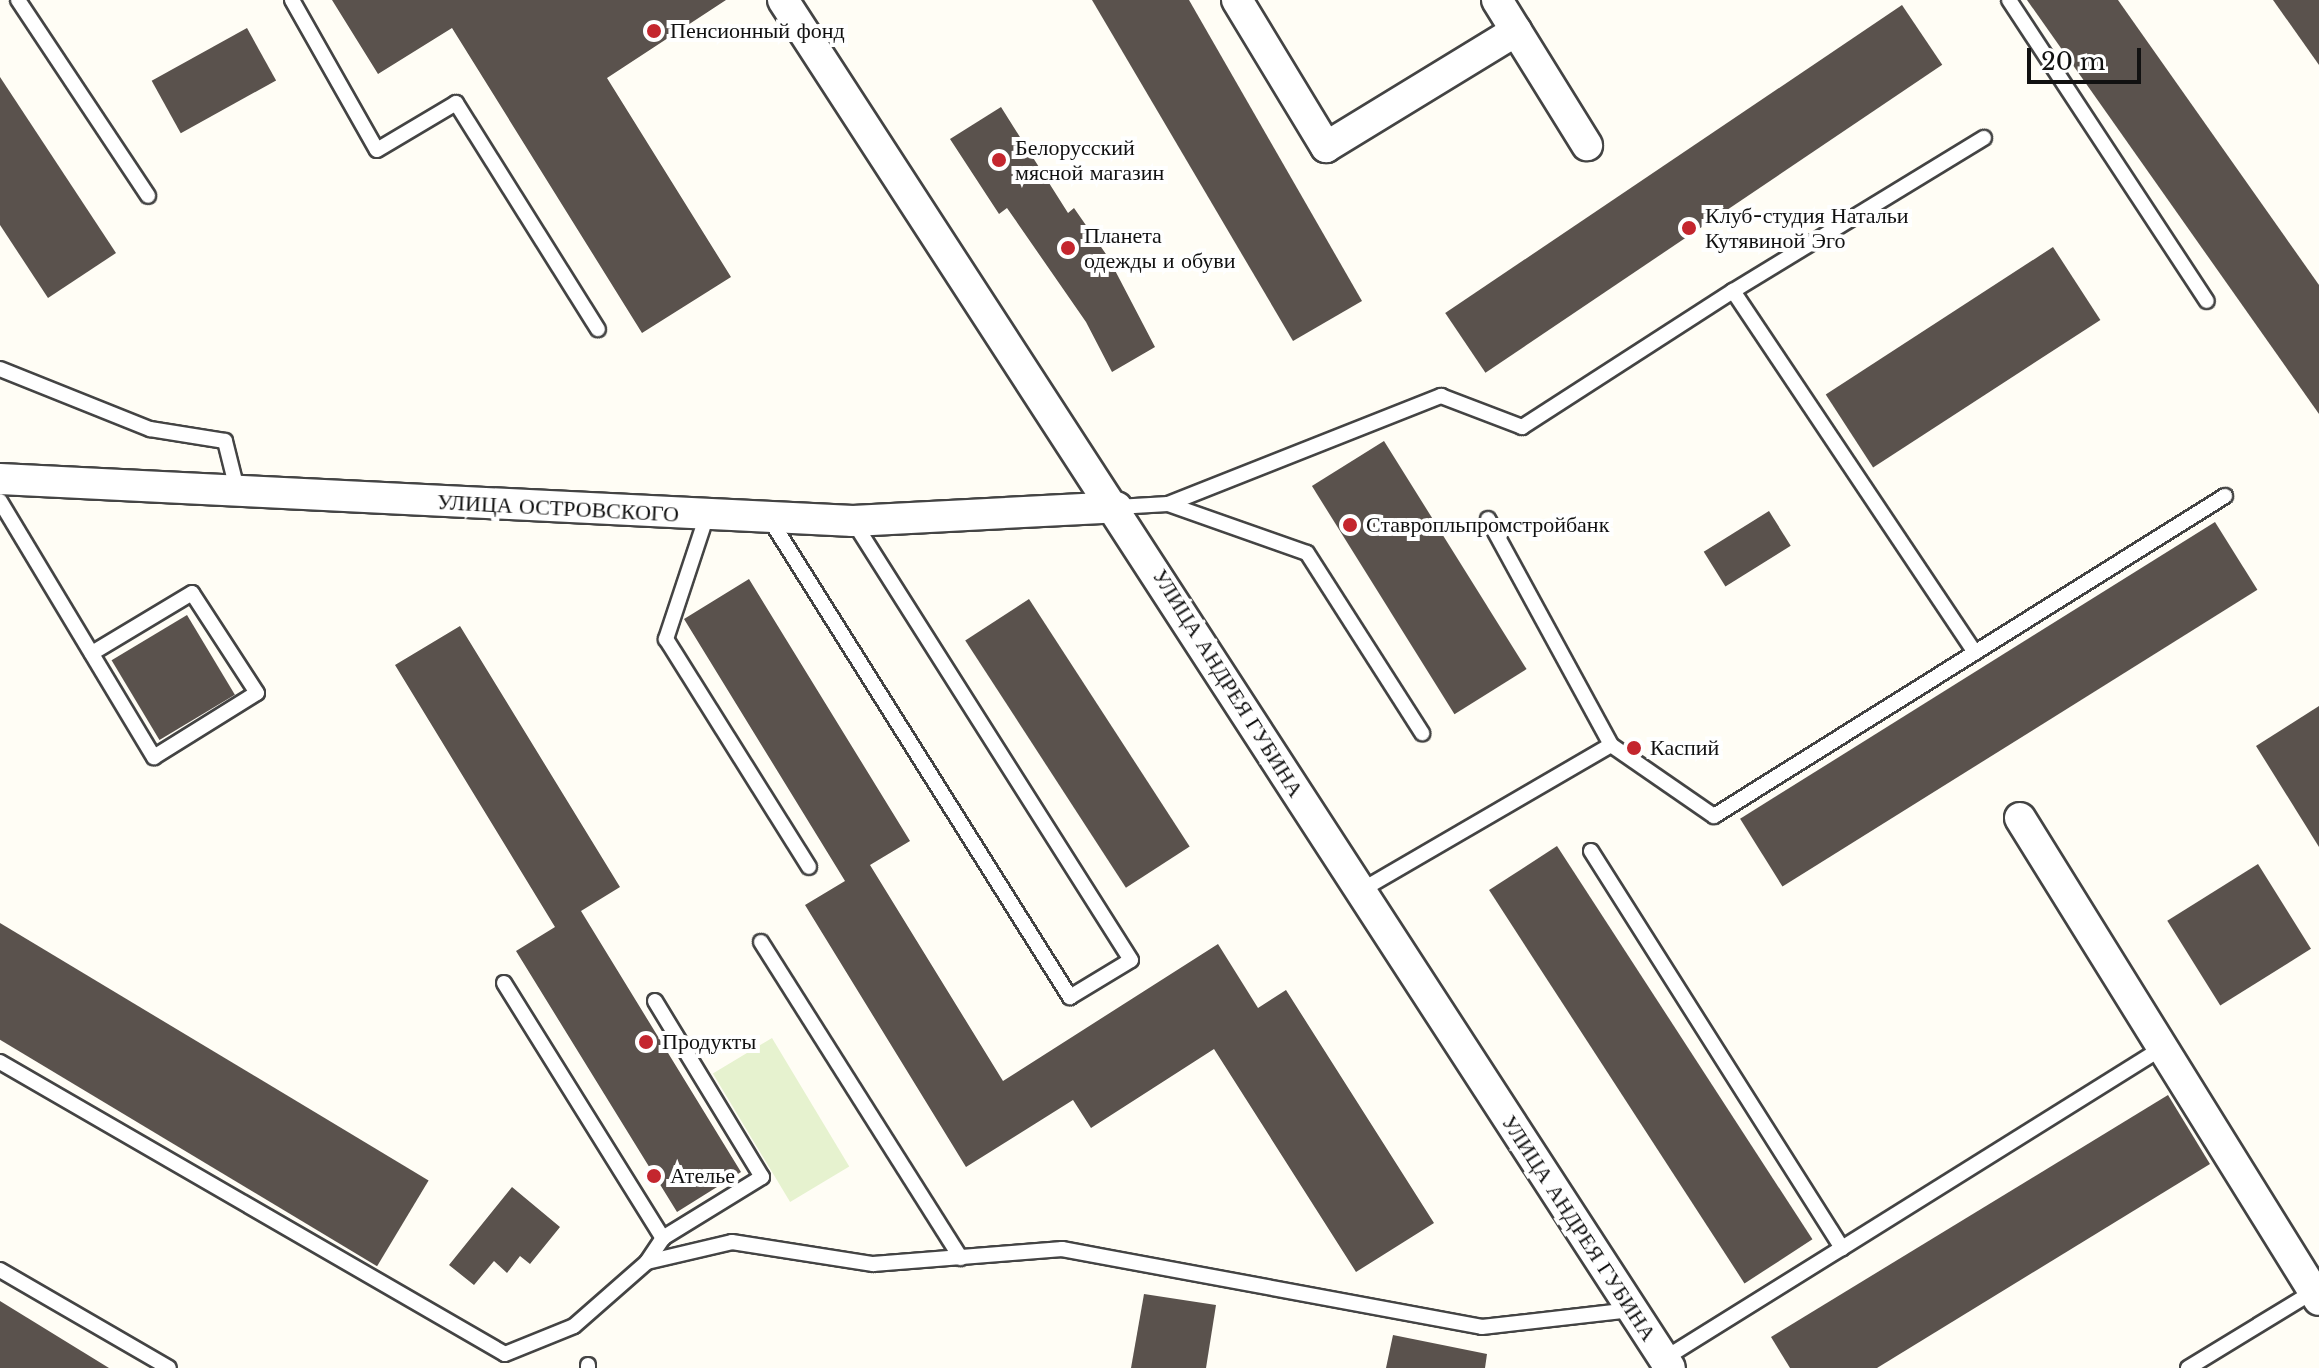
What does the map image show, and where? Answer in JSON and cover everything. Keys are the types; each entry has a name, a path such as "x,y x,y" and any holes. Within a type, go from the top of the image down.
{"street":[{"name":"УЛИЦА АНДРЕЯ ГУБИНА","path":"783,0 1117,507 1360,891 1667,1363"},
{"path":"1237,0 1326,147 1516,31"},
{"path":"1497,0 1587,145"},
{"name":"УЛИЦА ОСТРОВСКОГО","path":"0,479 238,494 853,521 1117,507"},
{"path":"2020,818 2316,1296"}],"lane":[{"path":"18,0 148,196"},
{"path":"292,0 377,150 456,103 598,329"},
{"path":"2009,0 2207,301"},
{"path":"1117,507 1168,504 1441,396 1522,427 1733,291 1984,138"},
{"path":"1733,291 1975,652"},
{"path":"0,369 150,429 225,441 238,494"},
{"path":"1488,519 1611,745 1714,816 2225,496"},
{"path":"0,501 154,757 257,693 192,593 92,653"},
{"path":"1168,504 1307,553 1422,733"},
{"path":"707,515 666,639 809,867"},
{"path":"769,518 1070,997 1131,960 853,521"},
{"path":"1360,891 1611,745"},
{"path":"1591,851 1842,1248"},
{"path":"761,942 961,1258"},
{"path":"504,983 663,1238"},
{"path":"0,1062 505,1354 574,1326 647,1262 663,1238 762,1177 655,1001"},
{"path":"1667,1363 1842,1248 2162,1048"},
{"path":"647,1262 732,1242 873,1264 1062,1249 1482,1327 1631,1310"},
{"path":"0,1270 169,1368"},
{"path":"2188,1368 2316,1296"}],"green space":[{"path":"772,1038 849,1167 790,1202 713,1074"}],"building":[{"path":"332,0 726,0 607,78 731,277 642,333 452,28 378,74"},
{"path":"1092,0 1189,0 1362,301 1293,341"},
{"path":"2027,0 2118,0 2319,285 2319,414"},
{"path":"2273,0 2319,0 2319,65"},
{"path":"1902,5 1942,65 1485,373 1445,313"},
{"path":"247,28 276,80 181,133 152,81"},
{"path":"0,77 116,253 48,298 0,225"},
{"path":"1001,107 1068,213 1074,208 1108,257 1155,347 1112,372 1086,322 1007,208 999,214 950,139"},
{"path":"2053,247 2100,320 1873,468 1826,395"},
{"path":"1384,441 1527,669 1454,714 1312,486"},
{"path":"1769,511 1791,546 1725,587 1704,552"},
{"path":"2215,522 2257,590 1782,887 1740,819"},
{"path":"749,579 910,841 870,865 1003,1081 1218,944 1258,1008 1286,990 1434,1223 1356,1272 1214,1049 1091,1128 1073,1100 966,1167 805,905 845,881 684,619"},
{"path":"1029,599 1190,846 1126,888 965,640"},
{"path":"187,615 235,695 159,740 112,660"},
{"path":"460,626 620,887 581,911 741,1172 677,1212 516,951 555,927 395,665"},
{"path":"2319,706 2319,847 2256,746"},
{"path":"1557,846 1812,1239 1745,1283 1489,890"},
{"path":"2258,864 2311,949 2220,1006 2167,921"},
{"path":"0,923 429,1181 377,1266 0,1040"},
{"path":"2168,1095 2210,1164 1877,1368 1790,1368 1771,1337"},
{"path":"512,1187 560,1227 530,1264 520,1256 507,1273 494,1261 474,1285 449,1265"},
{"path":"1144,1294 1216,1305 1206,1368 1131,1368"},
{"path":"0,1301 109,1368 0,1368"},
{"path":"1393,1335 1487,1354 1485,1368 1386,1368"}],"place":[{"name":"Пенсионный фонд","path":"654,31"},
{"name":"Белорусский мясной магазин","path":"999,160"},
{"name":"Клуб-студия Натальи Кутявиной Эго","path":"1689,228"},
{"name":"Планета одежды и обуви","path":"1068,248"},
{"name":"Ставропльпромстройбанк","path":"1350,525"},
{"name":"Каспий","path":"1634,748"},
{"name":"Продукты","path":"646,1042"},
{"name":"Ателье","path":"654,1176"}]}
